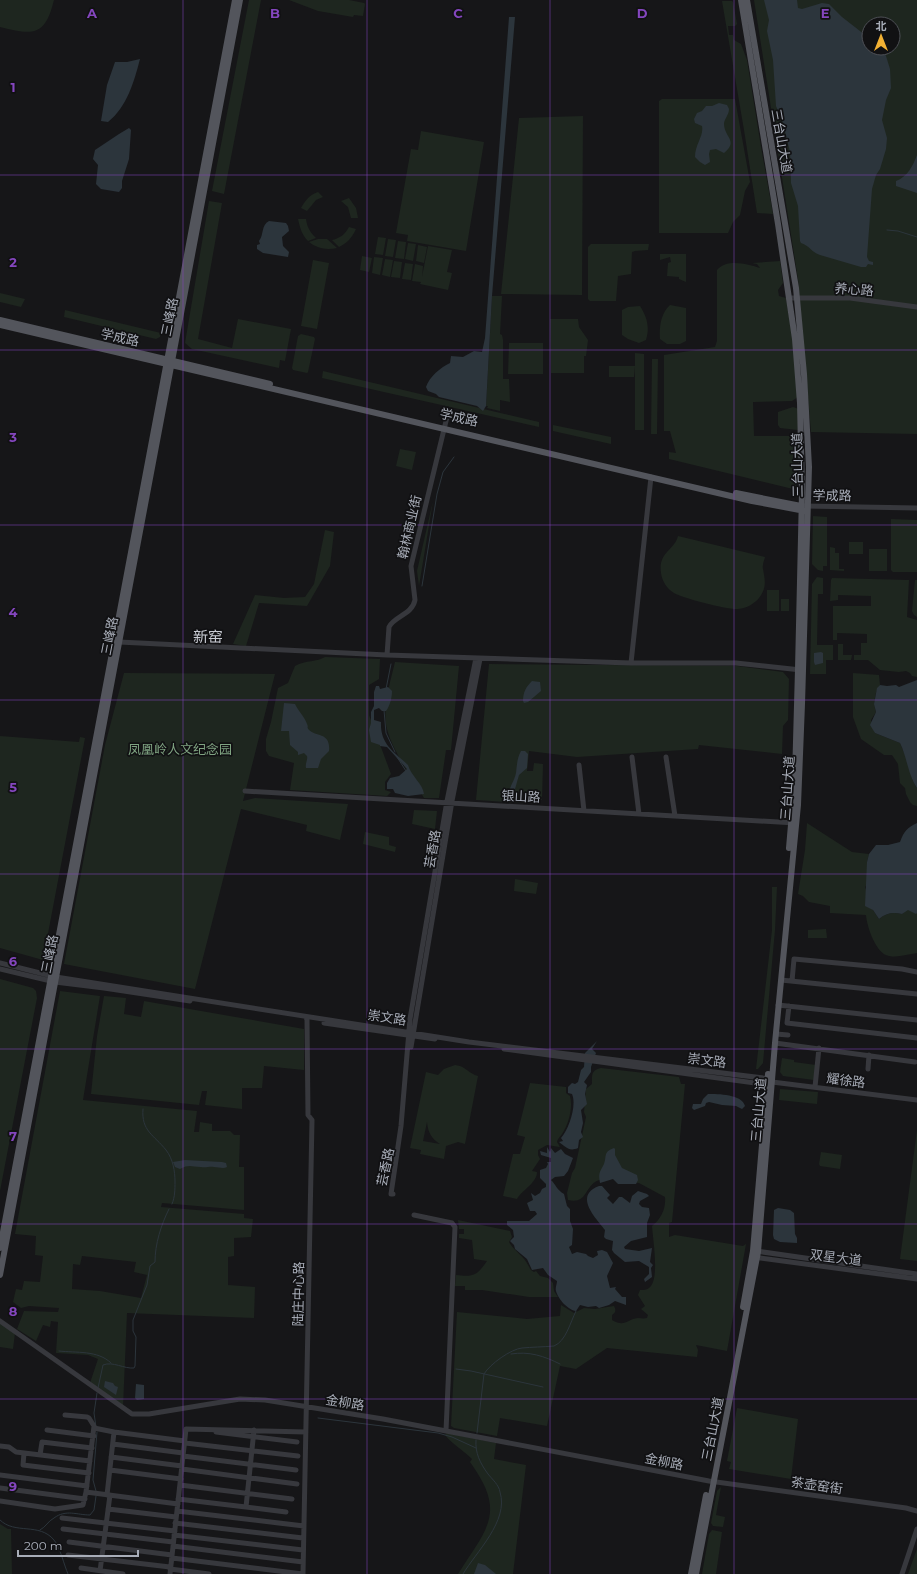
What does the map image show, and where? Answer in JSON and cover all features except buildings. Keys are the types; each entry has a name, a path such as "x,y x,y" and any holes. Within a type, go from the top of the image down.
{"main road":[{"name":"三峰路","path":"0,1248 119,642 235,0"},
{"name":"三峰路","path":"0,1275 53,979 169,362 240,0"},
{"name":"三台山大道","path":"741,0 776,209 795,339 800,403 805,509"},
{"name":"三台山大道","path":"747,0 797,298 807,418 801,670 796,752 794,823 776,1034 770,1082"},
{"name":"学成路","path":"0,320 650,477 805,509"},
{"name":"学成路","path":"0,325 169,362"},
{"name":"学成路","path":"445,427 805,509"},
{"name":"三台山大道","path":"691,1574 711,1481 755,1254 794,823"},
{"name":"三台山大道","path":"696,1574 711,1481"}],"street":[{"name":"养心路","path":"789,298 850,298 917,307"},
{"name":"翰林商业街","path":"388,655 390,624 403,616 414,604 415,600 411,566 447,417"},
{"path":"631,663 650,477"},
{"name":"学成路","path":"805,509 917,508"},
{"path":"119,642 478,659 736,664 801,670"},
{"name":"芸香路","path":"411,1034 402,1141 393,1194 391,1194 401,1126 411,1034 449,803 478,659"},
{"path":"632,757 639,814"},
{"path":"666,757 675,816"},
{"path":"579,765 584,811"},
{"name":"银山路","path":"245,791 794,823"},
{"path":"792,981 794,959 902,969 917,972"},
{"name":"崇文路","path":"0,963 53,979"},
{"name":"崇文路","path":"0,969 125,991 411,1034 770,1082"},
{"path":"781,980 917,994"},
{"path":"778,1005 917,1020"},
{"path":"789,1006 787,1023 917,1038"},
{"name":"陆庄中心路","path":"303,1574 312,1120 308,1115 306,1018"},
{"path":"776,1034 788,1035"},
{"path":"775,1043 915,1062"},
{"path":"815,1087 819,1048"},
{"path":"868,1070 869,1055"},
{"name":"耀徐路","path":"770,1082 917,1100"},
{"path":"414,1215 452,1223 455,1227 446,1431"},
{"name":"双星大道","path":"755,1254 917,1274"},
{"name":"双星大道","path":"755,1254 917,1279"},
{"name":"金柳路","path":"0,1321 126,1411 134,1414 154,1413 240,1399 265,1400 446,1431 711,1481"},
{"path":"0,1502 55,1509 83,1505 89,1473 94,1428 90,1418 65,1416"},
{"path":"94,1428 185,1442 298,1456"},
{"path":"170,1570 186,1429 306,1432"},
{"path":"212,1429 218,1433 297,1442"},
{"path":"47,1430 94,1436"},
{"path":"246,1507 254,1430"},
{"path":"100,1571 108,1509 114,1432"},
{"path":"40,1455 42,1442 92,1448"},
{"path":"113,1444 296,1470"},
{"path":"0,1446 9,1447 16,1452 24,1454 90,1461"},
{"path":"24,1454 23,1465 89,1473"},
{"path":"111,1457 297,1484"},
{"path":"110,1470 180,1479"},
{"path":"0,1475 87,1486"},
{"name":"茶壶窑街","path":"711,1481 906,1508 917,1511"},
{"path":"180,1485 292,1499"},
{"path":"0,1488 85,1499"},
{"path":"86,1492 286,1512"},
{"path":"108,1509 304,1526"},
{"path":"62,1518 303,1550"},
{"path":"176,1523 304,1538"},
{"path":"63,1529 303,1562"},
{"path":"902,1574 917,1529"},
{"path":"69,1542 303,1574"},
{"path":"68,1555 170,1570 209,1574"},
{"path":"81,1568 123,1574"}],"green space":[{"path":"0,0 54,0 46,21 42,27 29,32 0,27"},
{"path":"249,0 261,0 224,194 212,191"},
{"path":"289,0 349,0 365,4 363,16 354,15 353,17 318,11"},
{"path":"754,0 917,0 917,434 811,432 798,279"},
{"path":"722,1 733,2 737,24 735,26 728,26 729,35 733,35 734,40 741,44 747,60 773,214 757,213"},
{"path":"662,99 735,99 750,182 745,191 740,215 733,222 728,233 659,233 659,101"},
{"path":"583,116 582,295 501,294 519,118"},
{"path":"421,131 484,142 466,251 407,241 408,235 396,233 411,149 418,150"},
{"path":"318,192 323,197 316,200 307,211 301,208 308,198"},
{"path":"349,198 356,208 358,218 351,218 348,207 341,201"},
{"path":"209,201 222,203 198,339 232,348 238,319 291,329 285,361 280,360 279,368 192,349 185,343"},
{"path":"298,219 306,219 309,229 316,238 308,241 304,236"},
{"path":"349,227 356,229 349,240 339,247 332,240 338,238 346,232"},
{"path":"378,237 386,238 383,255 375,254"},
{"path":"318,239 327,239 337,248 323,248 309,242"},
{"path":"388,239 396,240 393,257 385,256"},
{"path":"398,241 406,242 404,259 395,258"},
{"path":"408,243 416,244 413,261 405,259"},
{"path":"591,244 649,244 648,250 632,252 631,274 618,276 616,301 590,301 588,299 588,247"},
{"path":"418,245 427,247 424,263 416,261"},
{"path":"428,246 452,250 447,272 452,273 448,290 420,284 421,282 412,281 415,264 423,266 422,277"},
{"path":"660,254 686,254 686,282 679,279 679,277 667,276 668,263 671,262 670,257 660,260"},
{"path":"362,256 372,258 369,272 360,270"},
{"path":"374,257 383,258 380,275 372,273"},
{"path":"385,259 393,260 390,277 382,275"},
{"path":"313,260 329,263 317,329 301,326"},
{"path":"394,261 402,262 400,278 391,277"},
{"path":"780,261 783,283 778,290 779,296 786,298 793,340 798,397 792,401 753,402 754,436 789,436 798,440 798,480 793,489 669,459 669,452 676,453 670,431 664,431 664,355 715,347 717,341 717,270 721,266 732,263 760,268 757,264 752,263"},
{"path":"405,263 413,264 411,280 402,279"},
{"path":"0,293 25,299 21,307 0,302"},
{"path":"492,296 502,296 500,334 502,335 503,340 503,379 509,379 510,402 500,400 500,411 487,408 488,406 486,406"},
{"path":"670,305 686,308 686,341 680,344 667,344 660,339 661,320 664,312"},
{"path":"640,306 646,318 648,331 646,340 639,343 622,335 622,310 628,307"},
{"path":"65,310 161,333 160,337 156,339 64,317"},
{"path":"550,319 578,319 579,327 588,340 586,356 584,356 584,373 551,373"},
{"path":"301,334 314,337 315,339 307,373 293,370 292,368 298,336"},
{"path":"509,343 543,343 543,374 508,374"},
{"path":"635,353 644,354 644,430 635,430"},
{"path":"652,359 658,359 657,434 651,434"},
{"path":"609,366 635,366 634,377 609,377"},
{"path":"323,371 539,422 539,427 322,378"},
{"path":"793,407 799,409 798,430 780,428 778,425 778,412"},
{"path":"553,425 611,437 611,444 553,431"},
{"path":"400,449 416,452 412,470 396,466"},
{"path":"433,501 419,586 417,571"},
{"path":"813,516 827,517 827,566 823,566 823,571 818,570 812,564"},
{"path":"891,519 917,520 917,572 893,572 891,570"},
{"path":"325,530 334,532 330,566 307,606 259,603 246,646 233,644 255,595 284,598 305,597 314,584"},
{"path":"678,536 765,557 763,566 765,580 762,594 753,604 747,607 733,609 695,601 671,591 662,579 661,566 664,556 676,541"},
{"path":"849,542 863,542 863,554 849,554"},
{"path":"830,547 835,548 835,553 839,553 839,569 844,569 844,571 830,570"},
{"path":"869,549 887,549 887,571 869,571"},
{"path":"817,577 823,578 823,594 818,594 817,645 833,645 833,660 826,660 826,674 810,674 812,584"},
{"path":"832,578 909,580 907,617 917,620 917,677 912,676 906,671 899,672 880,670 868,660 854,660 854,655 861,655 861,643 867,643 867,634 837,633 837,640 833,640 833,606 871,606 871,596 838,595 838,600 830,601"},
{"path":"915,580 917,580 917,617 912,611"},
{"path":"767,590 779,590 779,611 767,611"},
{"path":"781,599 789,599 789,611 781,611"},
{"path":"838,644 843,644 843,655 852,655 851,660 838,660"},
{"path":"325,657 380,659 379,679 369,685 369,715 391,774 385,782 385,790 391,792 387,796 290,790 294,763 269,756 266,751 266,739 278,688 288,683 295,666"},
{"path":"395,662 459,666 451,750 446,750 439,798 424,798 398,755 387,729 385,713 386,704"},
{"path":"489,664 737,666 783,672 789,679 788,720 783,726 782,754 699,745 698,749 577,757 529,751 527,771 533,771 534,763 543,764 542,800 524,798 524,803 476,800"},
{"name":"凤凰岭人文纪念园","path":"124,673 275,674 243,801 255,798 348,804 340,840 306,831 307,825 241,809 195,989 64,964 105,745"},
{"path":"853,673 879,675 880,685 876,694 875,702 876,712 871,720 875,733 900,743 913,781 917,788 917,806 910,802 905,788 900,783 898,764 892,755 884,755 861,739 853,717"},
{"path":"0,736 79,742 80,737 85,738 43,960 0,948"},
{"path":"414,810 437,811 435,829 412,824"},
{"path":"807,823 852,852 869,854 867,862 867,884 865,887 873,910 879,919 884,915 896,913 902,914 917,898 917,953 896,957 884,954 873,939 866,915 830,913 830,906 809,902 803,896 798,894 805,850"},
{"path":"365,832 389,837 389,845 396,847 395,852 363,844"},
{"path":"515,879 538,883 536,894 514,891"},
{"path":"772,887 777,887 775,930 763,1063 758,1069 756,1069 772,930"},
{"path":"826,929 827,938 808,938 808,930"},
{"path":"0,979 33,988 36,991 37,998 0,1191"},
{"path":"60,991 100,996 83,1100 197,1111 194,1132 199,1132 200,1122 212,1124 212,1131 230,1131 234,1135 240,1135 239,1167 244,1167 244,1210 162,1203 161,1207 244,1214 244,1218 253,1219 251,1237 234,1238 234,1256 228,1257 228,1285 255,1287 254,1318 127,1313 123,1407 90,1383 98,1359 88,1355 56,1353 58,1322 51,1321 50,1327 43,1325 36,1341 17,1329 24,1311 58,1312 59,1308 29,1306 21,1308 13,1302 16,1289 22,1290 24,1281 40,1282 43,1256 35,1255 36,1236 15,1234","holes":["82,1256 136,1262 134,1272 147,1275 141,1298 100,1291 72,1289 73,1264 80,1265"]},
{"path":"104,996 126,998 124,1014 141,1017 144,1001 304,1029 304,1070 264,1066 262,1088 242,1088 242,1109 205,1105 207,1091 202,1091 199,1105 91,1094 97,1036"},
{"path":"782,1058 794,1060 794,1062 816,1065 814,1080 783,1076 780,1072"},
{"path":"455,1065 465,1068 472,1074 478,1076 465,1144 458,1142 446,1146 444,1159 420,1154 421,1150 410,1148 426,1072 438,1075 444,1069","holes":["427,1122 431,1135 440,1144 423,1141"]},
{"path":"601,1068 679,1077 681,1084 685,1084 672,1222 669,1223 669,1237 675,1235 743,1246 746,1244 727,1351 696,1345 698,1350 697,1357 607,1348 576,1369 560,1366 547,1426 500,1418 497,1436 454,1428 451,1426 457,1312 527,1319 560,1316 561,1305 574,1313 584,1308 595,1309 614,1306 615,1311 612,1315 612,1320 616,1322 623,1323 638,1318 647,1318 648,1315 641,1309 645,1306 638,1295 640,1290 646,1290 651,1286 655,1274 652,1226 662,1213 665,1206 665,1197 639,1183 619,1181 613,1177 595,1182 591,1185 582,1198 574,1201 568,1200 567,1193 572,1173 575,1168 586,1117 584,1112 586,1089 592,1084 592,1076 595,1070"},
{"path":"530,1083 566,1087 566,1093 570,1096 571,1100 571,1110 567,1125 557,1142 560,1147 547,1145 538,1150 540,1159 532,1171 537,1172 535,1180 517,1199 503,1196 513,1154 520,1154 525,1137 517,1135"},
{"path":"780,1089 818,1092 817,1104 779,1100"},
{"path":"917,1130 917,1261 900,1259"},
{"path":"821,1152 842,1155 840,1169 820,1166"},
{"path":"458,1220 510,1231 512,1237 509,1242 511,1245 524,1258 534,1272 536,1271 540,1276 548,1278 553,1283 554,1291 558,1297 529,1297 482,1290 465,1290 465,1286 455,1286 456,1275 467,1276 477,1273 487,1261 474,1259 472,1240 459,1238 459,1234 464,1234 464,1229 459,1229"},
{"path":"0,1322 15,1333 13,1349 0,1347"},
{"path":"737,1408 798,1419 791,1479 729,1469 731,1462 727,1461"},
{"path":"447,1433 496,1443 494,1459 526,1465 513,1574 458,1574 484,1532 489,1520 490,1508 488,1495 470,1462 472,1459 445,1435"},
{"path":"721,1487 716,1515 725,1517 723,1527 713,1526 711,1523 717,1491"},
{"path":"0,1524 8,1529 11,1529 12,1574 0,1574"},
{"path":"712,1530 722,1532 716,1574 702,1574 709,1534"},
{"path":"917,1549 917,1574 908,1574"}],"shaded area":[{"path":"764,0 797,0 798,8 802,9 822,3 829,4 842,17 861,32 861,56 886,56 890,69 891,88 886,100 882,120 887,138 886,149 872,189 867,257 869,261 873,262 873,265 868,264 866,267 861,267 820,255 800,241 798,206 791,183 790,152 783,123 776,106 773,60 767,31 769,20"},
{"path":"509,17 515,17 492,296 486,406 483,411 477,406 439,397 428,391 426,387 430,379 436,373 450,363 451,356 463,357 474,351 482,352 485,338"},
{"path":"140,59 125,102 115,116 108,122 101,121 107,85 115,62 127,62"},
{"path":"719,103 727,105 729,109 724,124 731,142 728,149 724,153 716,149 710,150 710,162 705,165 695,157 696,148 701,137 702,126 695,123 694,119 697,113 702,111 706,106 712,106"},
{"path":"129,128 131,130 129,159 122,181 122,188 119,192 101,189 96,184 98,165 93,159 95,150"},
{"path":"917,155 917,193 896,186 896,181 909,171"},
{"path":"269,221 286,223 288,226 289,231 282,237 283,246 289,252 288,257 263,253 257,249 257,245 260,244 259,241 265,225"},
{"path":"814,653 823,653 823,663 815,665"},
{"path":"917,680 917,788 900,743 875,733 870,725 876,712 874,704 877,688 880,685 896,685 899,687"},
{"path":"532,681 540,682 541,691 528,702 524,703 524,692"},
{"path":"376,686 379,686 380,689 388,687 392,693 390,704 386,711 382,711 379,708 374,710 374,720 381,722 381,730 385,742 408,765 422,787 424,794 408,796 395,793 393,789 387,789 387,783 390,778 399,776 407,769 387,747 371,742 369,730"},
{"path":"284,703 295,704 305,719 309,730 322,736 328,741 329,751 321,759 318,768 306,768 307,756 304,753 298,755 298,752 290,745 289,731 281,731"},
{"path":"521,751 525,751 528,754 527,768 519,775 512,801 510,801 509,793 515,777"},
{"path":"917,823 917,913 916,914 908,910 902,914 887,914 879,919 873,910 865,906 867,862 869,854 876,845 888,845 900,842 906,830"},
{"path":"597,1041 592,1049 596,1053 591,1067 591,1072 584,1082 587,1085 585,1094 587,1104 581,1110 583,1123 581,1132 583,1137 579,1140 578,1148 570,1149 559,1142 563,1141 561,1138 567,1129 574,1104 572,1094 568,1093 568,1087 572,1083 575,1084 578,1082 581,1070 584,1067 585,1053"},
{"path":"708,1094 735,1097 743,1102 745,1106 742,1109 736,1106 709,1102 706,1103 705,1106 694,1110 692,1108 693,1104 701,1104 703,1099"},
{"path":"547,1147 550,1152 551,1148 555,1153 561,1149 565,1154 573,1158 568,1171 564,1176 555,1177 551,1180 564,1194 567,1206 570,1209 570,1221 573,1229 572,1245 569,1247 572,1254 577,1252 586,1254 593,1258 598,1255 597,1251 602,1250 607,1252 613,1263 607,1276 610,1288 616,1287 615,1289 622,1297 626,1297 626,1305 615,1301 609,1305 599,1308 596,1306 588,1307 580,1305 576,1311 570,1309 564,1304 557,1294 557,1281 548,1275 543,1268 532,1270 527,1259 515,1249 514,1245 510,1241 514,1237 513,1230 507,1225 507,1221 529,1221 537,1214 535,1211 530,1211 527,1203 533,1200 531,1193 535,1196 546,1187 546,1184 540,1178 540,1170 546,1168 548,1164 547,1162 551,1162 551,1158 541,1155 540,1151 547,1153"},
{"path":"614,1148 615,1155 622,1168 637,1175 638,1180 636,1184 618,1184 613,1179 600,1183 599,1175 604,1164 606,1154"},
{"path":"185,1160 222,1162 226,1163 227,1167 188,1166 180,1169 175,1167 173,1162"},
{"path":"602,1186 610,1195 607,1198 613,1204 619,1197 622,1197 630,1203 632,1196 638,1191 649,1196 640,1201 639,1204 642,1207 649,1208 650,1215 647,1223 647,1237 631,1241 624,1247 625,1249 639,1251 652,1248 650,1262 653,1265 651,1268 652,1277 645,1282 644,1279 649,1274 649,1267 639,1261 625,1262 614,1253 612,1250 613,1241 604,1237 605,1230 589,1207 587,1201 588,1195 591,1190"},
{"path":"778,1208 790,1210 794,1213 797,1243 780,1242 774,1239 774,1210"},
{"path":"105,1381 113,1383 118,1387 116,1395 104,1387"},
{"path":"136,1384 144,1385 144,1399 137,1400 135,1398"},
{"path":"478,1563 485,1565 496,1574 474,1574"}],"waterway":[{"path":"887,230 898,231 917,237"},
{"path":"422,586 437,494 443,472 454,457"},
{"path":"386,689 391,664"},
{"path":"384,710 386,733 395,752"},
{"path":"397,757 406,771"},
{"path":"143,1109 146,1128 166,1150 172,1161 175,1182 172,1204"},
{"path":"98,1388 103,1365 111,1364 130,1368 134,1368 135,1366 136,1337 133,1331 133,1320 147,1285 150,1266 155,1262 159,1235 169,1209"},
{"path":"477,1433 484,1374 487,1370 501,1358 517,1349 554,1346 558,1344 565,1336 576,1311"},
{"path":"59,1351 93,1354 100,1356 111,1363"},
{"path":"511,1354 524,1353 536,1355 560,1364"},
{"path":"456,1369 543,1387"},
{"path":"96,1427 94,1413 97,1393"},
{"path":"318,1418 438,1433 452,1437 476,1448"},
{"path":"96,1491 93,1480 97,1432"},
{"path":"463,1574 490,1536 496,1525 502,1503 498,1487 480,1462 476,1449 476,1440"},
{"path":"40,1530 58,1515 67,1513 90,1515 94,1510 96,1496"},
{"path":"0,1520 13,1527 41,1531 48,1535 54,1540 58,1547 68,1574"}],"district":[{"name":"新窑","path":"208,637"}]}
